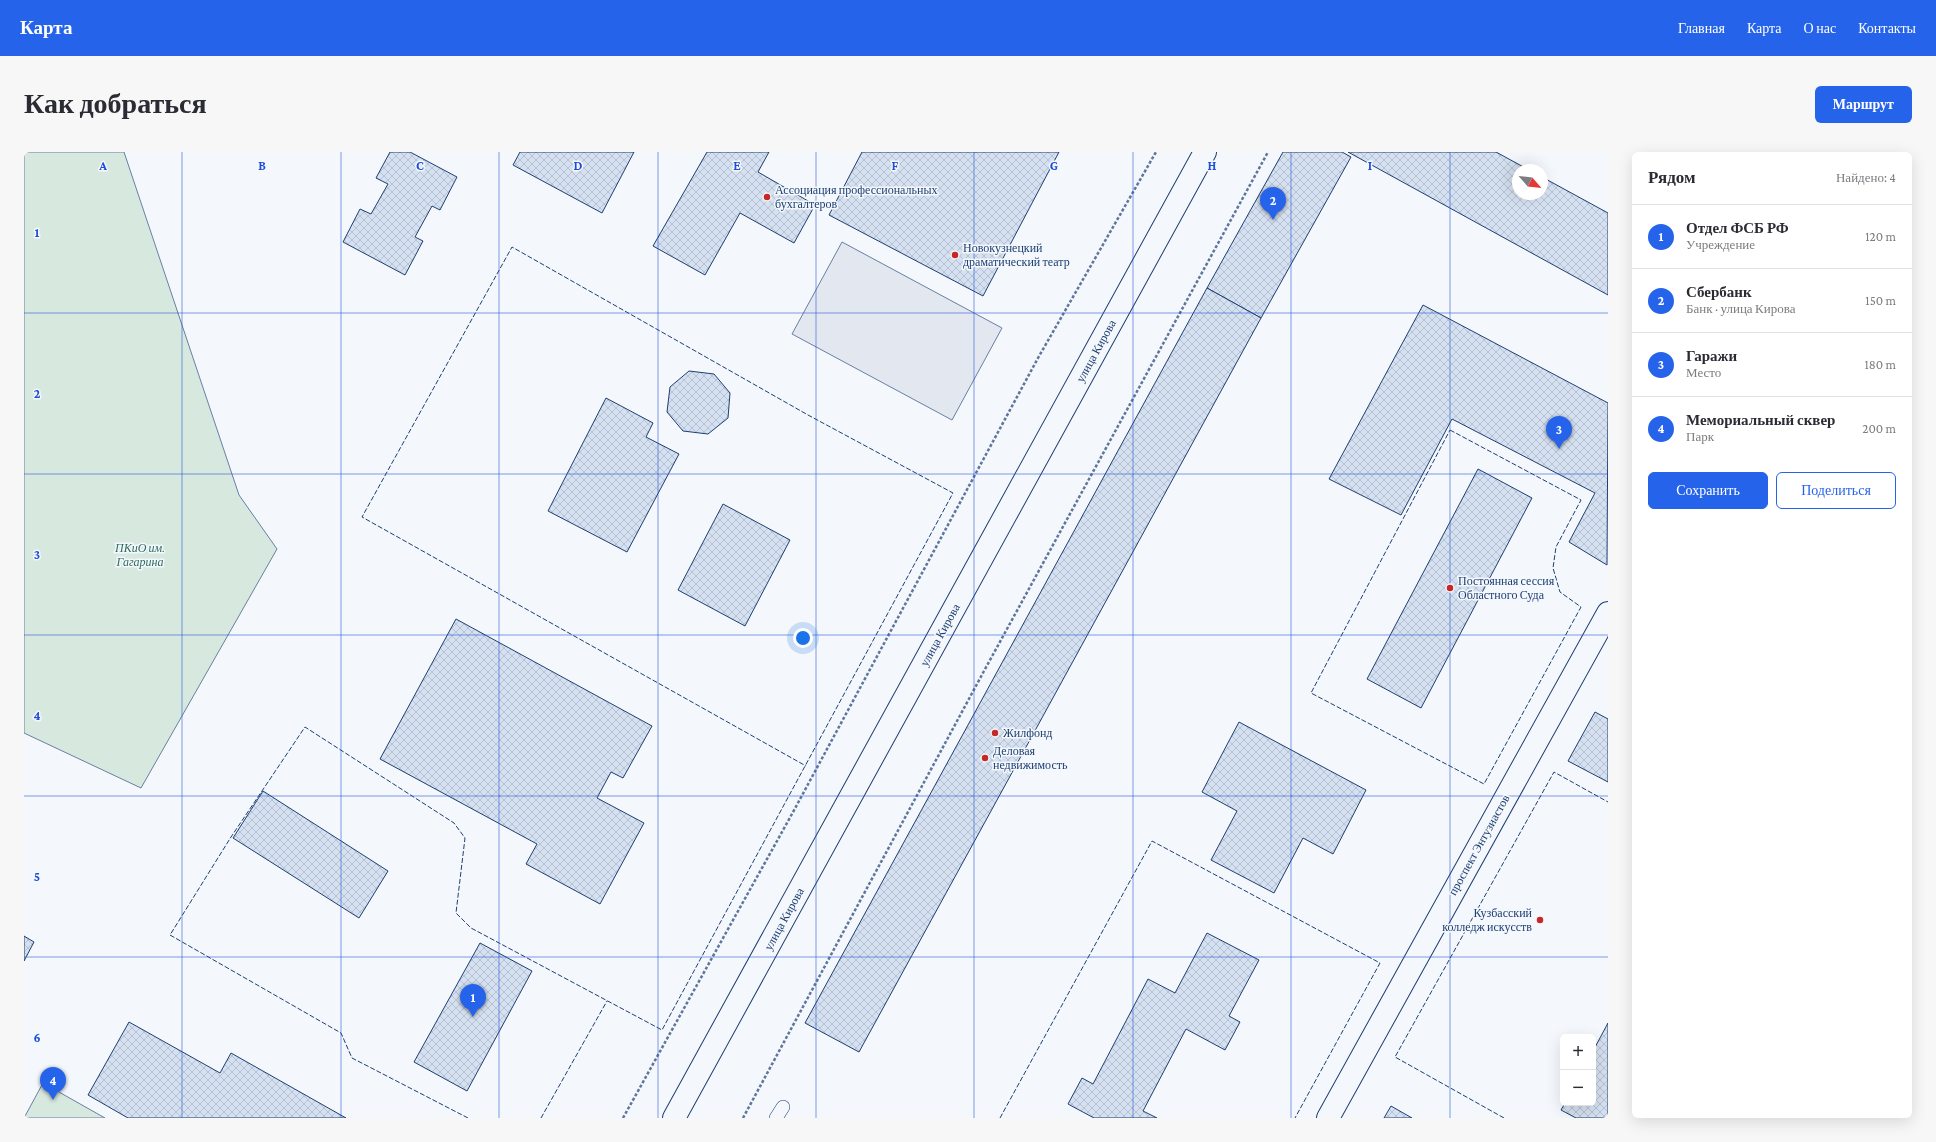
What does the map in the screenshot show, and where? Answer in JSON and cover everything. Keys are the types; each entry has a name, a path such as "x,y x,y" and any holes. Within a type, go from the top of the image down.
{"main road":[{"name":"улица Кирова","path":"674,1118 1205,152"},
{"name":"проспект Энтузиастов","path":"1328,1118 1608,613"}],"path":[{"path":"622,1118 792,814 1038,358 1156,152"},
{"path":"743,1118 984,671 1268,152"}],"green space":[{"name":"ПКиО им. Гагарина","path":"24,152 124,152 239,495 277,549 141,788 24,733"},
{"path":"43,1083 105,1118 24,1118"}],"shaded area":[{"path":"842,242 1002,328 952,420 792,334"}],"building":[{"path":"390,152 410,152 457,177 440,210 432,206 415,237 423,241 405,275 343,242 360,209 371,214 388,184 376,178"},
{"path":"520,152 634,152 602,213 513,165"},
{"path":"707,152 769,152 758,172 815,205 794,243 740,213 705,275 653,246"},
{"name":"Новокузнецкий драматический театр","path":"862,152 1059,152 983,296 829,215"},
{"path":"1283,152 1342,152 1351,157 1261,318 1207,288"},
{"path":"1348,152 1496,152 1518,164 1512,164 1512,200 1548,200 1548,180 1608,213 1608,295"},
{"path":"1207,288 1261,318 859,1052 805,1023"},
{"path":"1423,305 1608,403 1607,565 1569,542 1595,493 1452,419 1401,515 1329,479"},
{"path":"689,371 714,374 730,393 728,418 708,434 683,431 667,412 670,387"},
{"path":"606,398 653,423 646,437 679,454 627,552 548,511"},
{"name":"Постоянная сессия Областного Суда","path":"1478,469 1532,498 1421,708 1367,679"},
{"path":"723,504 790,540 745,626 678,590"},
{"path":"456,619 652,726 623,778 611,772 597,798 644,823 600,904 526,864 537,844 380,759"},
{"path":"1595,712 1608,719 1608,782 1568,761"},
{"path":"1239,722 1366,790 1333,854 1303,838 1274,893 1211,860 1237,811 1202,792"},
{"path":"263,791 388,871 359,918 233,838"},
{"path":"1207,933 1259,960 1229,1016 1240,1022 1225,1050 1186,1029 1143,1111 1157,1118 1094,1118 1068,1104 1082,1078 1093,1084 1148,979 1175,993"},
{"path":"24,936 34,942 24,961"},
{"path":"480,943 532,971 467,1091 414,1062"},
{"path":"129,1022 220,1073 231,1053 346,1118 128,1118 88,1095"},
{"path":"1608,1023 1608,1118 1576,1118 1561,1110 1563,1106 1596,1106 1596,1045"},
{"path":"1391,1106 1412,1118 1384,1118"}],"fence":[{"path":"468,1118 352,1058 341,1033 170,935 231,837 305,727 454,823 465,838 456,913 471,928 662,1030 953,493 808,415 512,247 362,517 806,766"},
{"path":"1450,430 1581,500 1556,547 1553,568 1560,592 1581,607 1484,784 1311,693 1450,430"},
{"path":"1504,1118 1395,1057 1554,772 1608,802"},
{"path":"1000,1118 1152,841 1380,963 1295,1118"},
{"path":"541,1118 607,1001"}],"place":[{"name":"Ассоциация профессиональных бухгалтеров","path":"767,197"},
{"name":"Сбербанк","path":"1273,220"},
{"name":"Новокузнецкий драматический театр","path":"955,255"},
{"name":"Гаражи","path":"1559,449"},
{"name":"Постоянная сессия Областного Суда","path":"1450,588"},
{"name":"Жилфонд","path":"995,733"},
{"name":"Деловая недвижимость","path":"985,758"},
{"name":"Кузбасский колледж искусств","path":"1540,920"},
{"name":"Отдел ФСБ РФ","path":"473,1017"},
{"name":"Мемориальный сквер","path":"53,1100"}]}
